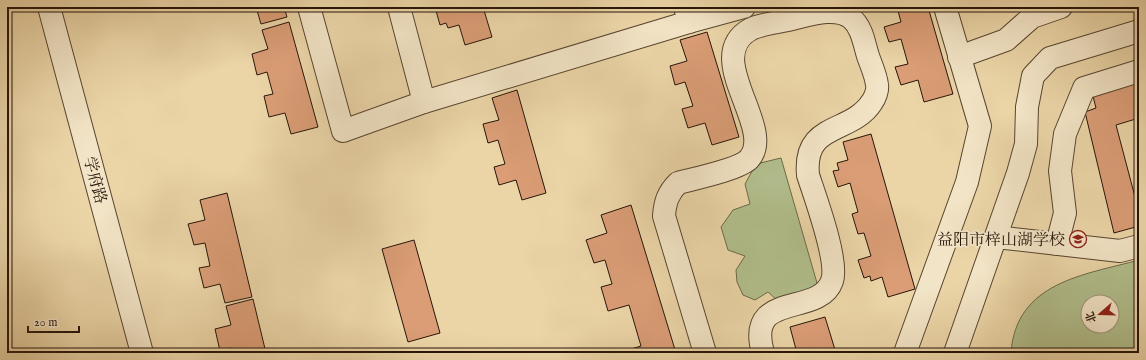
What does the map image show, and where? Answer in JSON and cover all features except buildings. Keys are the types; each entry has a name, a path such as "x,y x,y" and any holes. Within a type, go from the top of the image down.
{"street":[{"name":"学府路","path":"49,7 142,353"},
{"path":"309,7 343,131 424,102 687,15 744,7"},
{"path":"400,7 424,102"},
{"path":"905,353 967,182 980,126 945,7"},
{"path":"960,57 1006,40 1032,17 1061,7"},
{"path":"705,353 664,216 665,203 671,190 678,183 738,166 748,160 756,150 756,137 733,66 733,50 741,38 752,29 815,14 839,13 850,17 859,25 878,86 874,98 867,110 856,119 824,133 812,147 807,162 808,175 834,265 832,280 826,292 816,298 776,310 767,317 760,331 760,344 763,353"},
{"path":"955,353 1018,174 1026,144 1027,107 1033,76 1050,58 1139,31"},
{"path":"1057,244 1065,213 1060,171 1065,134 1084,88 1139,70"},
{"path":"996,237 1120,251 1139,246"}],"green space":[{"path":"781,158 817,283 812,293 779,302 768,292 755,300 743,295 737,282 736,270 745,256 728,250 721,227 733,210 750,204 745,184 756,164"},
{"path":"1139,260 1139,353 1011,353 1016,329 1025,311 1039,296 1076,277"}],"place":[{"name":"益阳市梓山湖学校","path":"1078,239"}]}
